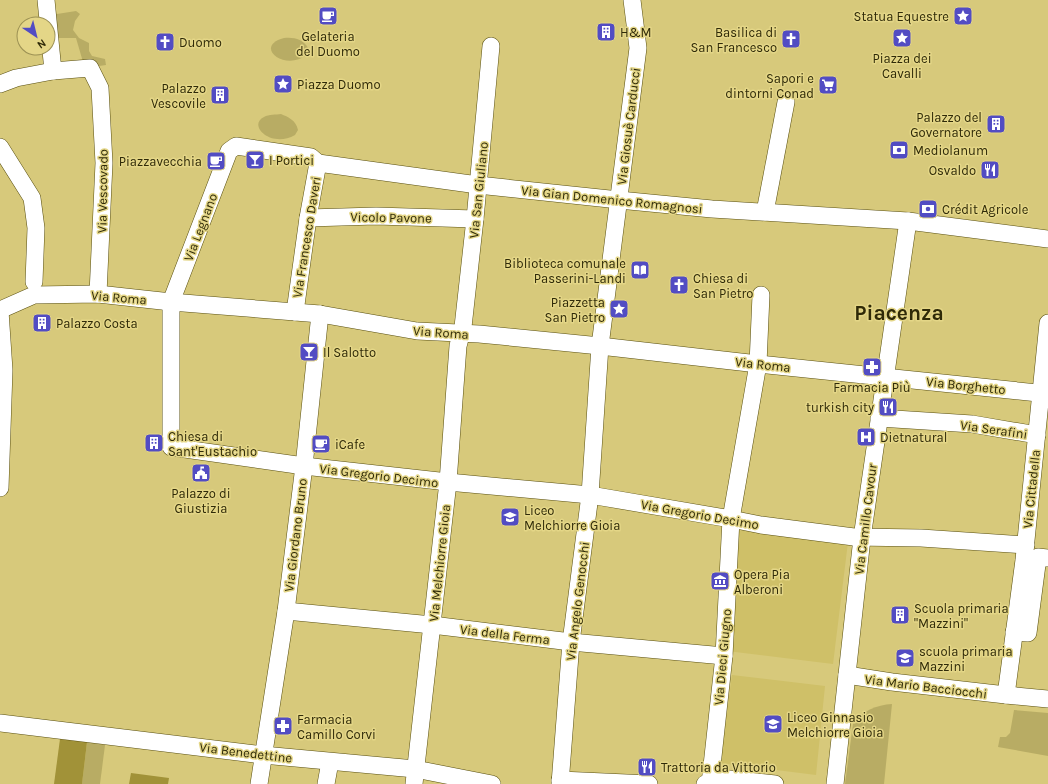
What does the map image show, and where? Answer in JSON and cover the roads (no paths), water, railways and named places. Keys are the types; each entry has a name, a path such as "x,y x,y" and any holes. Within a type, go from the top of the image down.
{"street":[{"path":"0,84 16,78 52,71 46,0"},
{"name":"Via Giosuè Carducci","path":"600,346 638,48 632,0"},
{"name":"Via San Giuliano","path":"461,334 475,219 491,46"},
{"name":"Via Vescovado","path":"52,71 90,68 100,88 104,163 98,294"},
{"path":"765,212 786,102"},
{"name":"Via Legnano","path":"171,302 229,151 236,146 311,157 318,163"},
{"path":"0,147 32,198 36,228 34,282"},
{"name":"Via Gian Domenico Romagnosi","path":"318,163 478,185 619,200 765,212 908,221 1048,239"},
{"name":"Via Francesco Daveri","path":"295,312 308,218 318,163"},
{"name":"Vicolo Pavone","path":"308,218 376,216 475,219"},
{"name":"Via Camillo Cavour","path":"835,784 862,538 908,221"},
{"name":"Via Roma","path":"0,311 34,295 98,294 171,302 320,314 417,331 479,334 885,376"},
{"name":"Via Dieci Giugno","path":"709,783 724,656 731,519 758,364 760,295"},
{"name":"Via Gregorio Decimo","path":"171,302 171,447 304,466 448,482 590,495 761,525 862,538 920,538 1025,553"},
{"path":"0,311 4,370 0,488"},
{"name":"Via Giordano Bruno","path":"259,784 286,611 304,466 320,314"},
{"name":"Via Cittadella","path":"1006,695 1025,553 1037,435 1044,394 1048,323"},
{"name":"Via Melchiorre Gioia","path":"414,776 448,482 458,346 461,334"},
{"name":"Via Angelo Genocchi","path":"560,782 571,642 590,495 600,346"},
{"name":"Via Borghetto","path":"885,376 1044,394"},
{"name":"Via Serafini","path":"879,418 972,424 1037,435"},
{"path":"1014,632 1028,633 1038,558 1048,558"},
{"name":"Via della Ferma","path":"286,611 432,625 571,642 724,656"},
{"name":"Via Mario Bacciocchi","path":"847,675 872,680 1048,699"},
{"name":"Via Benedettine","path":"0,723 330,762 414,776 492,784"},
{"path":"326,784 330,762"},
{"path":"709,783 720,778 775,784"},
{"path":"560,782 649,784"}],"place":[{"name":"Gelateria del Duomo","path":"328,16"},
{"name":"Statua Equestre","path":"963,16"},
{"name":"H&M","path":"606,32"},
{"name":"Piazza dei Cavalli","path":"902,38"},
{"name":"Basilica di San Francesco","path":"791,39"},
{"name":"Duomo","path":"165,42"},
{"name":"Piazza Duomo","path":"283,84"},
{"name":"Sapori e dintorni Conad","path":"828,85"},
{"name":"Palazzo Vescovile","path":"220,95"},
{"name":"Palazzo del Governatore","path":"996,124"},
{"name":"Mediolanum","path":"899,150"},
{"name":"I Portici","path":"255,160"},
{"name":"Piazzavecchia","path":"216,161"},
{"name":"Osvaldo","path":"990,170"},
{"name":"Crédit Agricole","path":"928,209"},
{"name":"Biblioteca comunale Passerini-Landi","path":"640,270"},
{"name":"Chiesa di San Pietro","path":"679,285"},
{"name":"Piazzetta San Pietro","path":"619,309"},
{"name":"Palazzo Costa","path":"42,323"},
{"name":"Il Salotto","path":"309,352"},
{"name":"Farmacia Più","path":"872,367"},
{"name":"turkish city","path":"888,407"},
{"name":"Dietnatural","path":"866,437"},
{"name":"Chiesa di Sant'Eustachio","path":"154,443"},
{"name":"iCafe","path":"321,444"},
{"name":"Palazzo di Giustizia","path":"201,473"},
{"name":"Liceo Melchiorre Gioia","path":"510,517"},
{"name":"Opera Pia Alberoni","path":"720,581"},
{"name":"Scuola primaria \"Mazzini\"","path":"900,615"},
{"name":"scuola primaria Mazzini","path":"905,658"},
{"name":"Liceo Ginnasio Melchiorre Gioia","path":"773,724"},
{"name":"Farmacia Camillo Corvi","path":"283,726"},
{"name":"Trattoria da Vittorio","path":"647,767"}],"district":[{"name":"Piacenza","path":"899,313"}]}
